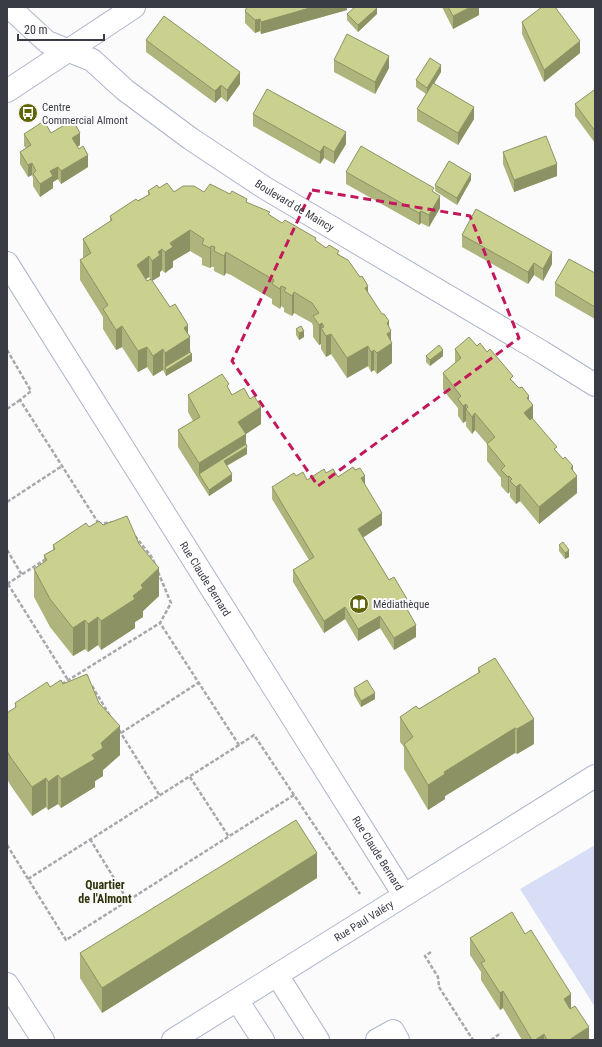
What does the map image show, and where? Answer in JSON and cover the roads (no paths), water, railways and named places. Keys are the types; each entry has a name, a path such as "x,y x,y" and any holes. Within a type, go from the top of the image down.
{"street":[{"name":"Boulevard de Maincy","path":"9,7 47,42 92,60 125,90 179,130 265,188 595,385"},
{"path":"7,91 134,7"},
{"name":"Rue Claude Bernard","path":"7,263 404,895"},
{"name":"Rue Paul Valéry","path":"173,1040 595,776"},
{"path":"277,975 318,1040"},
{"path":"7,984 43,1040"},
{"path":"238,1000 263,1040"},
{"path":"377,1040 393,1031 398,1040"}],"place":[{"name":"Centre Commercial Almont","path":"28,113"},
{"name":"Médiathèque","path":"359,604"}],"district":[{"name":"Quartier de l'Almont","path":"105,892"}]}
